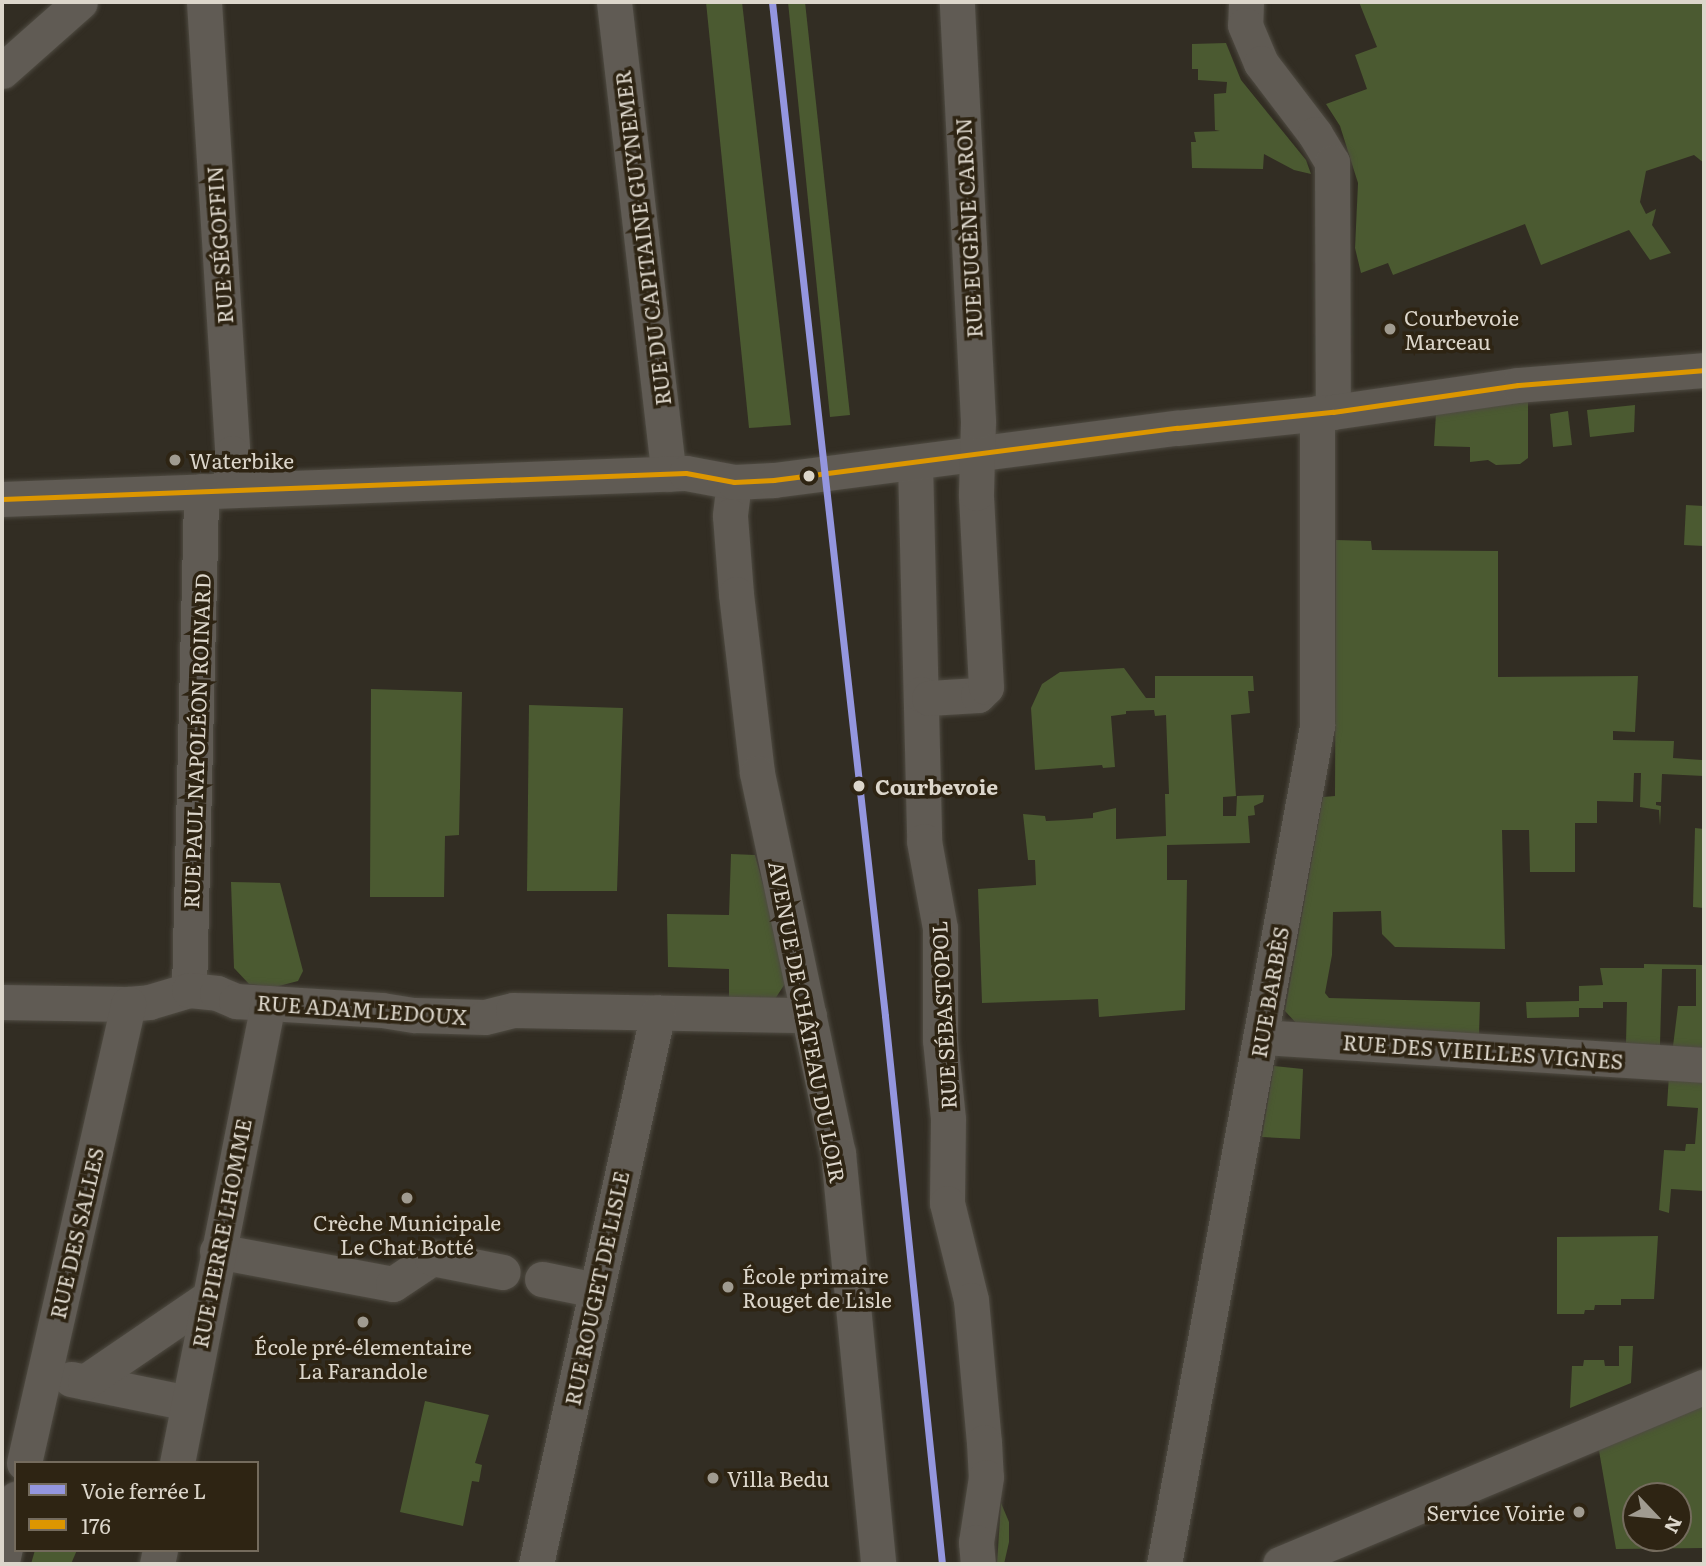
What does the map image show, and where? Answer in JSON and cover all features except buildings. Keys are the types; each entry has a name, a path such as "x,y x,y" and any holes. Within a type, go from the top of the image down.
{"street":[{"path":"2,71 80,2"},
{"name":"RUE SÉGOFFIN","path":"204,2 232,453 216,490"},
{"name":"RUE DU CAPITAINE GUYNEMER","path":"614,2 669,474"},
{"name":"RUE EUGÈNE CARON","path":"921,694 929,698 978,695 986,687 976,455 978,421 957,2"},
{"name":"RUE BARBÈS","path":"1164,1564 1317,726 1332,162 1315,134 1261,63 1245,25 1246,2"},
{"path":"2,499 686,473 734,482 818,475 1325,413 1518,385 1704,370"},
{"name":"RUE SÉBASTOPOL","path":"915,463 924,841 940,928 940,1040 948,1119 947,1203 971,1300 984,1442 986,1477 976,1542 978,1564"},
{"name":"AVENUE DE CHÂTEAU DU LOIR","path":"734,482 730,516 735,581 757,773 838,1153 878,1564"},
{"name":"RUE PAUL NAPOLÉON ROINARD","path":"188,990 216,490"},
{"name":"RUE ADAM LEDOUX","path":"2,1002 128,1004 149,1002 188,990 217,993 236,1001 382,1010 415,1015 485,1017 513,1010 809,1015"},
{"name":"RUE PIERRE LHOMME","path":"177,1461 268,1003"},
{"name":"RUE DES SALLES","path":"24,1461 128,1004"},
{"name":"RUE ROUGET DE LISLE","path":"536,1564 658,1012"},
{"name":"RUE DES VIEILLES VIGNES","path":"1261,1037 1704,1065"},
{"path":"218,1245 393,1284 432,1258 503,1272"},
{"path":"541,1279 595,1290"},
{"path":"85,1382 208,1298"},
{"path":"44,1373 188,1403"},
{"path":"1280,1564 1335,1554 1704,1387"},
{"path":"2,1561 14,1508"}],"green space":[{"path":"706,2 742,2 791,425 749,428"},
{"path":"788,2 805,2 850,415 830,417"},
{"path":"1359,2 1704,2 1704,163 1694,155 1646,171 1640,202 1646,214 1656,209 1652,225 1671,253 1650,260 1629,230 1541,265 1525,224 1393,275 1388,263 1361,273 1355,248 1358,183 1340,126 1326,104 1367,89 1355,55 1377,47"},
{"path":"1226,43 1241,80 1306,160 1311,174 1294,170 1264,154 1263,169 1192,168 1191,142 1196,142 1194,132 1220,131 1215,130 1214,94 1226,93 1227,82 1198,80 1198,69 1192,69 1192,44"},
{"path":"1528,398 1528,458 1520,464 1496,465 1488,460 1470,462 1470,447 1434,446 1436,413"},
{"path":"1635,405 1634,432 1590,437 1587,410"},
{"path":"1568,411 1572,445 1553,447 1550,414"},
{"path":"1686,505 1704,506 1704,546 1684,545"},
{"path":"1336,540 1371,541 1372,550 1498,551 1498,677 1638,676 1635,732 1613,731 1613,740 1674,741 1673,758 1702,760 1704,735 1704,776 1662,774 1661,802 1656,802 1656,805 1661,806 1660,826 1659,810 1640,807 1641,773 1634,773 1633,802 1597,801 1597,823 1575,823 1575,872 1530,872 1529,830 1502,830 1505,949 1395,947 1382,934 1381,911 1333,912 1332,955 1325,993 1329,998 1480,1002 1479,1035 1297,1024 1285,1011 1323,797 1335,796"},
{"path":"1124,668 1146,698 1155,698 1155,676 1253,676 1254,691 1248,691 1250,713 1231,715 1236,796 1223,797 1223,816 1236,816 1237,796 1264,795 1263,802 1254,806 1255,815 1248,816 1250,843 1167,845 1167,880 1187,880 1185,1010 1099,1017 1098,999 982,1003 978,889 1036,885 1035,860 1028,860 1023,814 1045,816 1046,821 1068,820 1093,818 1093,813 1116,808 1116,839 1166,836 1165,794 1169,794 1166,715 1155,716 1154,710 1126,711 1126,714 1111,716 1115,767 1103,768 1102,765 1035,770 1031,708 1042,684 1060,672"},
{"path":"371,689 462,692 459,835 445,836 444,897 370,897"},
{"path":"529,705 623,708 617,891 527,891"},
{"path":"1695,828 1704,829 1704,908 1693,907"},
{"path":"731,854 755,855 788,979 775,999 729,1001 729,969 668,967 667,914 729,915"},
{"path":"231,882 280,883 303,971 298,981 275,987 249,984 234,968"},
{"path":"1644,964 1704,965 1704,1048 1673,1046 1678,1006 1696,1006 1696,969 1662,969 1660,1045 1626,1043 1627,1002 1603,1002 1603,1008 1579,1008 1579,1017 1527,1018 1526,1002 1579,1001 1579,986 1603,985 1600,968 1644,968"},
{"path":"1274,1066 1303,1069 1300,1139 1262,1137"},
{"path":"1669,1075 1704,1079 1704,1191 1671,1189 1669,1213 1659,1210 1664,1150 1685,1151 1686,1144 1695,1144 1698,1108 1667,1106"},
{"path":"1658,1236 1654,1299 1621,1299 1621,1305 1595,1305 1594,1310 1585,1310 1584,1314 1557,1314 1557,1237"},
{"path":"1619,1346 1633,1346 1631,1383 1570,1408 1572,1366 1583,1366 1584,1360 1604,1360 1605,1366 1619,1366"},
{"path":"1704,1400 1704,1548 1692,1548 1692,1482 1622,1482 1622,1549 1616,1549 1598,1445"},
{"path":"425,1401 489,1415 475,1463 482,1465 479,1482 472,1481 463,1526 400,1512"},
{"path":"1001,1503 1009,1522 1009,1542 1004,1564 997,1564"},
{"path":"34,1552 76,1552 71,1564 31,1564"}],"rail line":[{"name":"L","path":"772,2 885,1016 942,1564"}],"transit line":[{"name":"176","path":"2,499 686,473 734,482 774,480 1177,428 1333,412 1518,385 1704,370"}],"place":[{"name":"Courbevoie Marceau","path":"1390,329"},
{"name":"Waterbike","path":"175,460"},
{"name":"Courbevoie","path":"859,786"},
{"name":"Crèche Municipale Le Chat Botté","path":"407,1198"},
{"name":"École primaire Rouget de Lisle","path":"728,1287"},
{"name":"École pré-élementaire La Farandole","path":"363,1322"},
{"name":"Villa Bedu","path":"713,1478"},
{"name":"Service Voirie","path":"1579,1512"}]}
